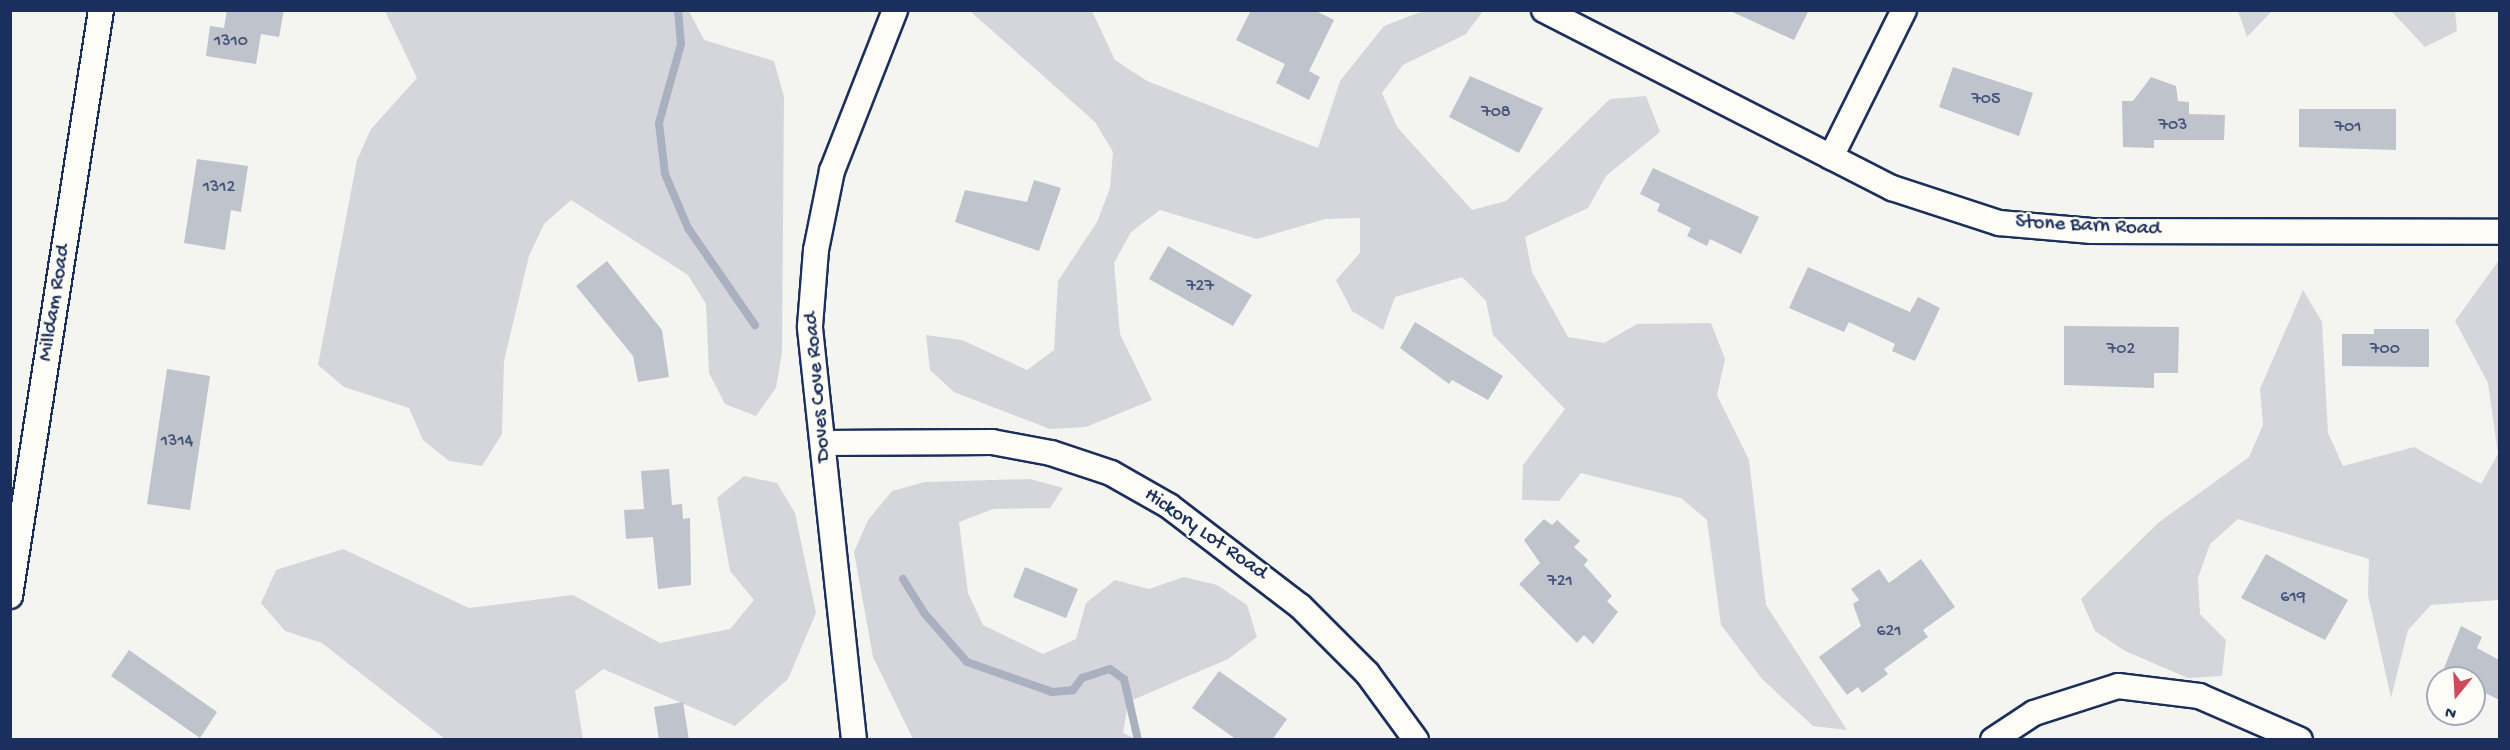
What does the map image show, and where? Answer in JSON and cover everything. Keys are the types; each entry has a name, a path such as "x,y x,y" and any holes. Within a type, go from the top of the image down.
{"street":[{"name":"Milldam Road","path":"10,596 101,10"},
{"name":"Doves Cove Road","path":"854,740 810,326 816,250 832,171 895,10"},
{"name":"Stone Barn Road","path":"1544,10 1831,157 1923,201 2036,228 2499,225"},
{"path":"1831,157 1904,10"},
{"name":"Hickory Lot Road","path":"823,442 992,442 1051,453 1111,473 1170,506 1300,606 1361,666 1416,740"},
{"path":"1994,740 2034,713 2118,686 2199,696 2300,740"}],"shaded area":[{"path":"2238,10 2272,11 2247,37"},
{"path":"385,11 689,11 704,40 774,61 784,97 782,353 776,388 756,416 725,404 709,373 706,304 688,275 571,200 544,224 529,256 504,361 502,434 482,466 449,461 423,440 409,408 344,387 318,365 357,160 371,129 417,78"},
{"path":"970,11 1092,11 1115,60 1147,81 1318,148 1340,81 1384,26 1423,11 1483,11 1466,34 1403,65 1382,93 1397,127 1472,210 1506,201 1610,99 1646,96 1660,132 1606,176 1588,208 1525,237 1532,272 1568,337 1604,343 1637,324 1711,323 1725,359 1717,395 1749,460 1766,605 1847,730 1813,726 1762,679 1721,625 1707,520 1681,498 1581,473 1559,501 1522,500 1523,465 1565,409 1493,335 1486,301 1462,277 1395,297 1383,330 1352,311 1336,280 1360,253 1360,218 1325,219 1257,239 1160,210 1131,232 1114,263 1120,334 1152,400 1086,427 1050,429 954,392 930,370 926,335 962,340 1027,370 1054,350 1058,281 1097,222 1110,188 1113,152 1095,122"},
{"path":"2391,11 2455,11 2457,31 2425,47"},
{"path":"2499,260 2499,600 2431,605 2408,630 2391,698 2368,595 2369,559 2238,519 2210,544 2198,578 2200,614 2226,640 2222,676 2188,678 2125,651 2095,631 2081,599 2158,523 2249,457 2263,425 2260,389 2303,290 2322,322 2328,433 2343,466 2414,447 2481,484 2498,454 2488,383 2455,321"},
{"path":"744,476 777,483 795,513 816,613 788,679 735,726 603,669 575,691 583,739 446,740 322,643 285,631 261,603 276,570 343,549 469,608 573,595 660,643 730,629 754,600 730,571 717,498"},
{"path":"1030,479 1063,488 1050,508 993,509 959,522 968,593 983,625 1043,654 1076,639 1086,603 1115,580 1149,589 1184,577 1217,585 1247,605 1257,637 1228,659 1128,702 1123,733 1135,739 913,739 873,657 854,552 868,520 892,491 925,482"}],"building":[{"path":"227,10 284,10 279,37 261,34 256,64 206,56 210,26 224,28"},
{"path":"1251,10 1314,10 1334,20 1309,71 1320,77 1309,100 1276,83 1285,64 1236,40"},
{"path":"1728,10 1809,10 1794,40"},
{"path":"1953,67 2033,93 2019,136 1939,107"},
{"path":"1470,76 1543,108 1519,153 1449,117"},
{"path":"2151,77 2176,86 2178,101 2189,102 2189,114 2225,115 2224,140 2154,140 2154,148 2123,147 2122,101 2133,101"},
{"path":"2299,109 2396,109 2396,150 2299,147"},
{"path":"197,159 248,166 241,212 231,210 225,250 184,243"},
{"path":"1653,168 1759,217 1741,254 1710,239 1707,246 1687,236 1691,228 1657,211 1660,204 1640,194"},
{"path":"1034,180 1061,188 1039,251 955,222 965,190 1027,202"},
{"path":"1168,246 1252,295 1233,326 1149,279"},
{"path":"607,261 662,330 669,377 638,382 633,356 576,286"},
{"path":"1808,267 1910,312 1918,297 1940,308 1915,361 1892,351 1895,344 1849,322 1844,332 1789,308"},
{"path":"1415,322 1503,376 1488,400 1452,380 1449,384 1400,348"},
{"path":"2064,326 2179,327 2178,373 2154,373 2154,388 2064,385"},
{"path":"2374,329 2429,329 2429,367 2342,366 2342,334 2374,334"},
{"path":"167,369 210,376 190,510 147,504"},
{"path":"669,469 672,505 682,504 683,519 690,518 691,585 658,589 653,537 626,539 624,510 644,509 641,471"},
{"path":"1544,519 1552,525 1557,520 1580,541 1574,547 1588,560 1584,565 1612,596 1607,601 1618,612 1593,644 1584,635 1577,643 1519,584 1540,563 1524,540"},
{"path":"2266,554 2348,600 2325,640 2241,598"},
{"path":"1921,559 1955,607 1923,630 1928,637 1884,669 1888,674 1862,693 1858,687 1847,695 1819,657 1861,626 1853,604 1859,600 1851,589 1879,569 1889,583"},
{"path":"1025,567 1078,589 1066,618 1013,597"},
{"path":"2461,626 2482,637 2477,648 2499,660 2499,700 2486,693 2486,666 2445,666"},
{"path":"129,650 217,712 200,738 111,676"},
{"path":"1219,671 1287,719 1272,740 1237,740 1192,708"},
{"path":"683,702 689,740 659,740 654,707"}],"waterway":[{"path":"678,10 681,44 659,123 665,174 688,228 755,325"},
{"path":"903,579 924,613 967,662 1052,692 1073,690 1082,678 1110,669 1124,679 1138,740"}]}
